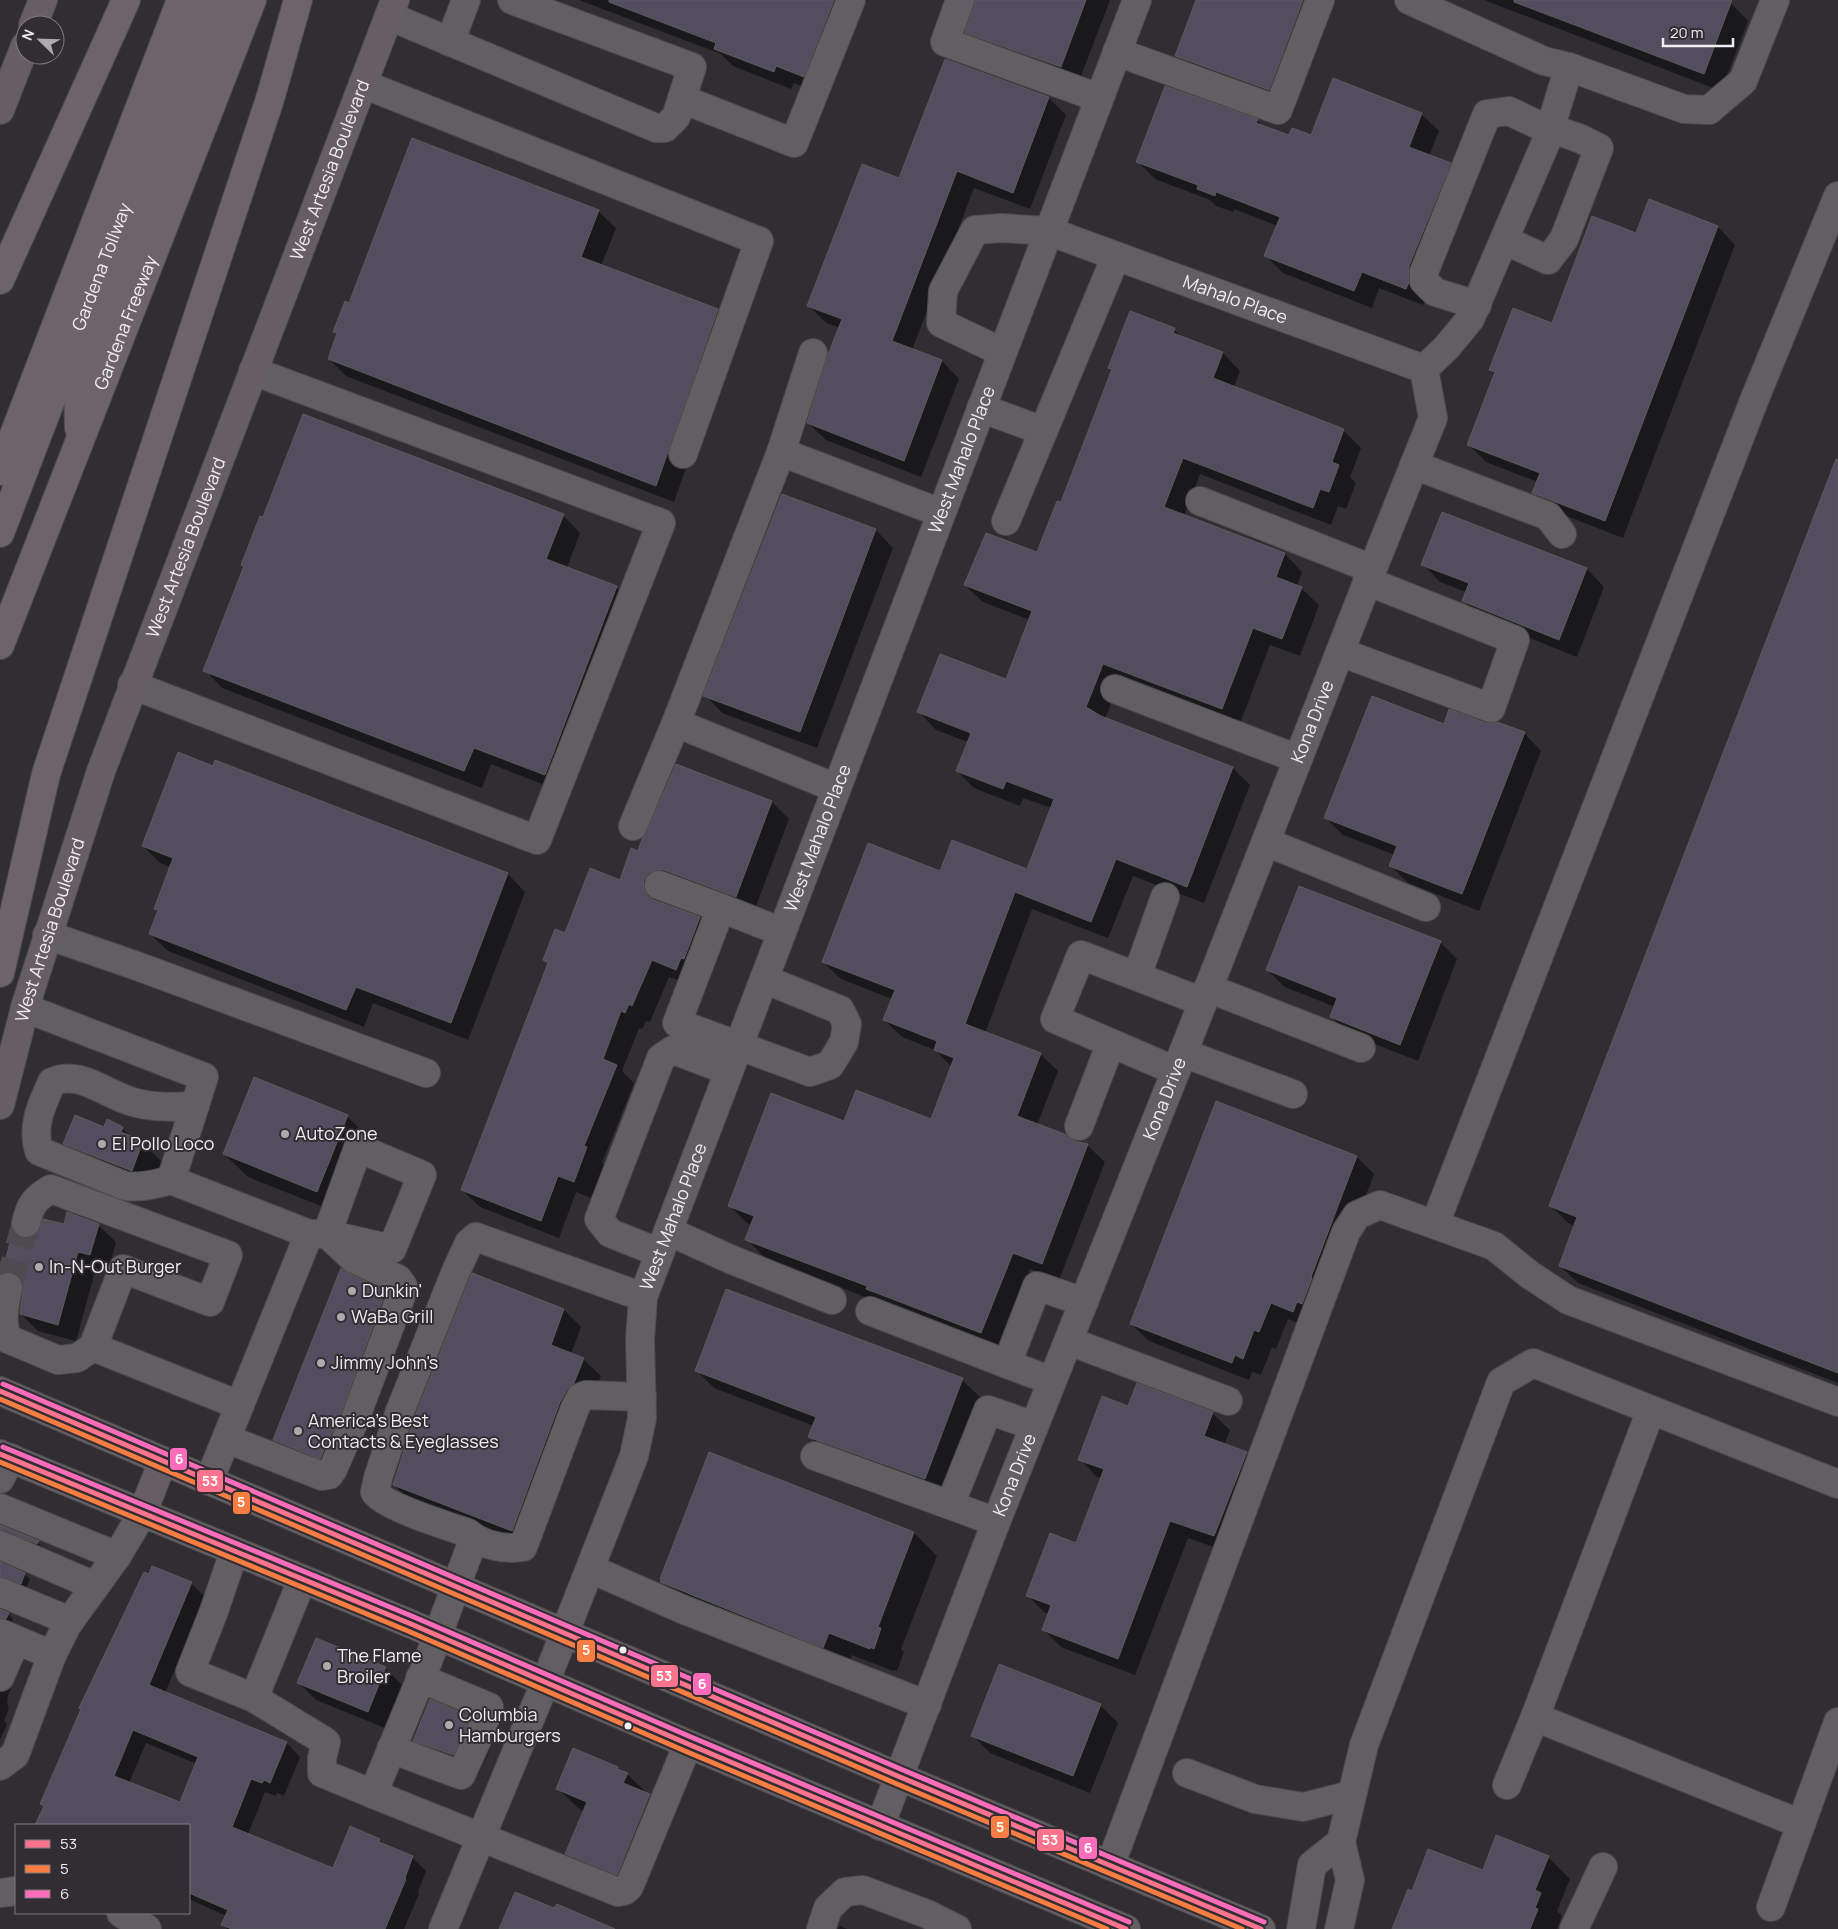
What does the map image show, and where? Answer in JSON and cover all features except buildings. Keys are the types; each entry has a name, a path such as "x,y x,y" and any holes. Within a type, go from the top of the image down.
{"highway":[{"path":"0,280 126,0"},
{"path":"0,471 180,0"},
{"name":"Gardena Tollway","path":"0,533 204,0"},
{"name":"Gardena Tollway","path":"79,442 78,381 226,0"},
{"name":"Gardena Freeway","path":"0,645 252,0"},
{"path":"0,973 46,774 270,99 298,0"}],"main road":[{"path":"37,15 43,0"},
{"name":"West Artesia Boulevard","path":"0,1105 25,1008 47,935 132,685 392,8"},
{"path":"0,110 18,65"},
{"path":"0,1391 900,1777 1261,1929"},
{"path":"142,1514 163,1461"},
{"path":"4,1464 142,1514 302,1580 1126,1929"}],"street":[{"path":"450,42 466,0"},
{"path":"392,8 450,42 656,128 665,128 676,117 692,67 512,0"},
{"path":"682,99 794,143 851,0"},
{"path":"960,0 945,42 1099,98"},
{"name":"West Mahalo Place","path":"443,1929 545,1683 634,1456 642,1418 640,1340 643,1298 1137,0"},
{"path":"1117,52 1278,110 1320,0"},
{"path":"1409,0 1544,61 1569,67 1684,109 1709,110 1743,81 1775,0"},
{"path":"1424,369 1447,347 1470,319 1477,305 1550,129 1569,67"},
{"path":"363,84 759,241 683,454"},
{"path":"1477,305 1436,292 1424,281 1424,272 1487,114 1510,111 1599,148 1564,239 1548,260 1504,240"},
{"path":"1435,1224 1755,398 1838,196"},
{"name":"Mahalo Place","path":"1002,352 941,323 943,291 975,230 1001,228 1048,231 1424,369"},
{"path":"1006,521 1116,256"},
{"path":"633,826 676,723 781,452 814,353"},
{"name":"Kona Drive","path":"880,1826 996,1522 1180,1062 1433,418 1424,369"},
{"path":"132,685 538,840 661,523 253,371"},
{"path":"981,408 1044,431"},
{"path":"781,452 941,513"},
{"path":"1414,466 1548,516 1562,534"},
{"path":"1200,501 1516,640 1491,708 1340,652"},
{"path":"1115,689 1298,759"},
{"path":"676,723 836,788"},
{"path":"1266,842 1426,907"},
{"path":"659,885 782,932"},
{"path":"1136,976 1165,897"},
{"path":"720,908 677,1023 810,1072 830,1065 844,1042 847,1024 840,1010 764,979"},
{"path":"47,935 147,969 426,1073"},
{"path":"1293,1094 1111,1043 1056,1020 1081,955 1136,976 1206,995 1360,1048"},
{"path":"25,1008 204,1077 171,1180"},
{"path":"1079,1126 1111,1043"},
{"path":"729,1071 673,1050 661,1058 599,1219 610,1233 664,1242 730,1259 832,1300"},
{"path":"195,1106 163,1107 132,1102 74,1078 60,1078 52,1082 40,1110 36,1126 36,1140 39,1150 125,1186 148,1186 171,1180 318,1234 354,1259 398,1279 403,1286 401,1296 355,1419 329,1475 322,1476 227,1439"},
{"path":"8,1287 3,1319 4,1332 8,1339 58,1360 77,1358 93,1347 124,1269 210,1302 228,1255 51,1189 37,1197 29,1212 26,1223"},
{"path":"1110,1866 1346,1232 1357,1215 1380,1205 1494,1246 1530,1275 1568,1300 1838,1402"},
{"path":"209,1481 239,1405 318,1234"},
{"path":"642,1397 586,1395 581,1397 575,1408 522,1547 511,1549 474,1538 468,1533 378,1497 375,1492 400,1411 456,1271 469,1243 476,1237 643,1298"},
{"path":"1008,1364 1036,1286 1084,1302"},
{"path":"870,1311 1052,1381"},
{"path":"1069,1341 1228,1401"},
{"path":"93,1347 239,1405"},
{"path":"1338,1929 1350,1880 1341,1842 1364,1745 1502,1382 1533,1363 1838,1484"},
{"path":"950,1504 988,1410 1034,1426"},
{"path":"1507,1785 1535,1717 1651,1410"},
{"path":"815,1456 996,1522"},
{"path":"0,1508 117,1556"},
{"path":"0,1766 15,1754 52,1655 70,1621 117,1556 142,1514"},
{"path":"373,1794 437,1636 474,1538"},
{"path":"0,1545 95,1586"},
{"path":"234,1552 214,1611 190,1672 254,1698 326,1742 322,1758 322,1773 618,1892 624,1891 630,1886 688,1744"},
{"path":"591,1569 717,1624 927,1705"},
{"path":"254,1698 302,1580"},
{"path":"0,1592 70,1621"},
{"path":"0,1677 8,1636 52,1655"},
{"path":"391,1749 462,1775 480,1734 489,1707 420,1678"},
{"path":"1535,1717 1801,1824"},
{"path":"1771,1907 1838,1722"},
{"path":"1188,1773 1255,1799 1303,1807 1351,1795"},
{"path":"1302,1929 1312,1865 1341,1842"},
{"path":"1574,1929 1603,1867"},
{"path":"821,1929 828,1908 845,1892 863,1890 927,1914 957,1929"},
{"path":"0,1893 15,1891"},
{"path":"123,1914 147,1929"}],"tunnel":[{"path":"8,1287 26,1223"}],"transit line":[{"name":"6","path":"3,1384 903,1770 1264,1922"},
{"name":"53","path":"0,1391 900,1777 1261,1929"},
{"name":"5","path":"0,1399 897,1784 1242,1929"},
{"name":"6","path":"3,1447 414,1617 691,1737 1129,1922"},
{"name":"53","path":"0,1454 411,1624 688,1744 1126,1929"},
{"name":"5","path":"0,1462 408,1631 685,1751 1107,1929"}],"place":[{"name":"AutoZone","path":"285,1134"},
{"name":"El Pollo Loco","path":"102,1144"},
{"name":"In-N-Out Burger","path":"39,1267"},
{"name":"Dunkin'","path":"352,1291"},
{"name":"WaBa Grill","path":"341,1317"},
{"name":"Jimmy John's","path":"321,1363"},
{"name":"America's Best Contacts & Eyeglasses","path":"298,1431"},
{"name":"The Flame Broiler","path":"327,1666"},
{"name":"Columbia Hamburgers","path":"449,1725"}]}
